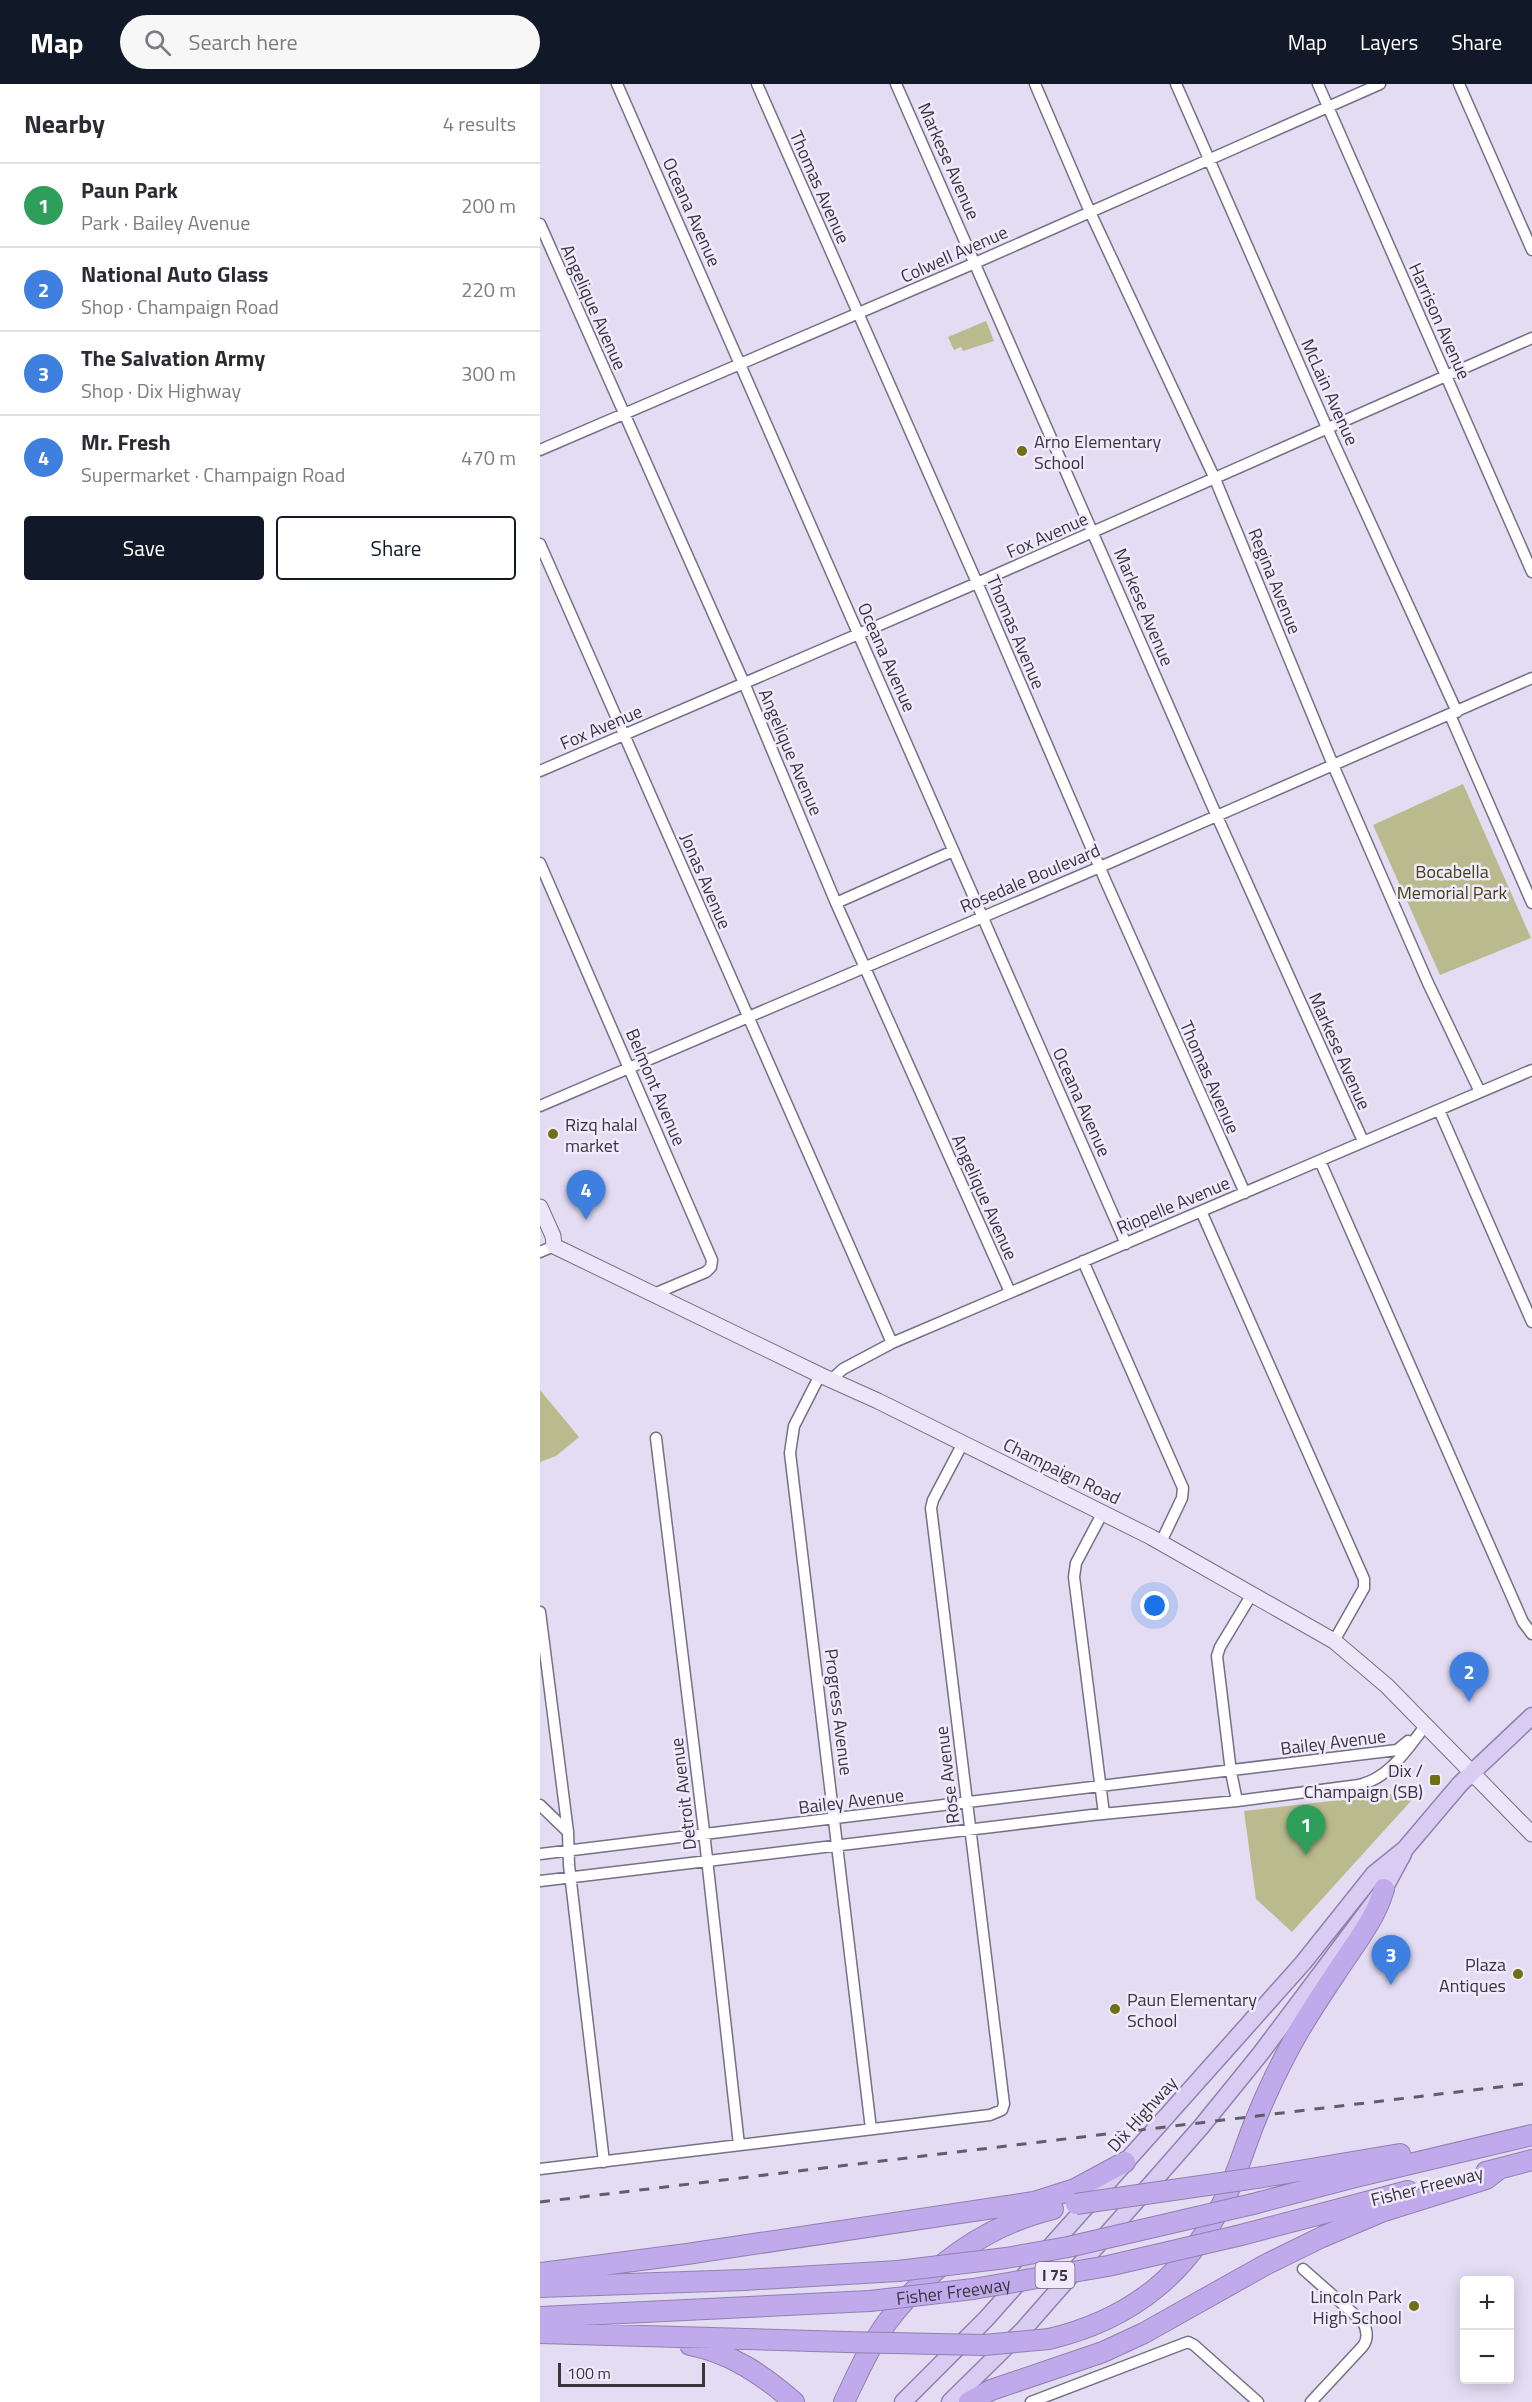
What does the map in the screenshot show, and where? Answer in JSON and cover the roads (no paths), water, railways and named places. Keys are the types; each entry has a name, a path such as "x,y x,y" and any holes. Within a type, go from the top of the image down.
{"highway":[{"path":"540,2332 984,2345 1049,2339 1089,2328 1133,2306 1160,2286 1186,2259 1205,2233 1228,2192 1257,2116 1290,2046 1314,2005 1378,1909 1384,1889"},
{"name":"Fisher Freeway","path":"540,2287 744,2280 898,2271 1006,2258 1068,2247 1253,2204 1532,2135"},
{"path":"844,2402 887,2322 917,2287 954,2254 1007,2225 1076,2204 1263,2177 1479,2140 1503,2142"},
{"name":"Fisher Freeway","path":"540,2317 870,2301 973,2289 1108,2266 1237,2236 1532,2160"},
{"path":"540,2273 676,2256 1034,2202 1075,2189 1125,2162"},
{"path":"969,2402 991,2390 1102,2352 1322,2237 1382,2212 1486,2179 1499,2169"},
{"path":"652,2337 706,2348 726,2355 755,2372 794,2402"}],"main road":[{"name":"Dix Highway","path":"903,2402 986,2319 1303,1964 1374,1874 1405,1849 1472,1773 1532,1716"},
{"name":"Dix Highway","path":"950,2402 1023,2330 1201,2127 1261,2053 1384,1889 1405,1849"}],"street":[{"name":"Oceana Avenue","path":"617,84 1126,1244"},
{"name":"Thomas Avenue","path":"757,84 1245,1193"},
{"name":"Markese Avenue","path":"896,84 1217,816 1363,1141"},
{"name":"Regina Avenue","path":"1035,84 1090,212 1215,479 1333,765 1428,983 1480,1092"},
{"name":"McLain Avenue","path":"1176,84 1453,713 1532,903"},
{"name":"Harrison Avenue","path":"1318,84 1532,572"},
{"name":"Colwell Avenue","path":"540,450 741,365 1380,84"},
{"path":"1459,84 1532,250"},
{"name":"Angelique Avenue","path":"540,224 744,683 836,903 1010,1292"},
{"name":"Fox Avenue","path":"540,771 977,584 1532,338"},
{"name":"Jonas Avenue","path":"540,544 892,1343"},
{"name":"Rosedale Boulevard","path":"540,1106 1100,867 1532,678"},
{"path":"836,903 953,850"},
{"name":"Belmont Avenue","path":"540,862 712,1260 711,1267 706,1272 654,1294"},
{"name":"Riopelle Avenue","path":"826,1377 892,1343 1532,1070"},
{"path":"1439,1110 1532,1323"},
{"path":"1320,1161 1523,1622 1532,1634"},
{"name":"Champaign Road","path":"540,1208 553,1236 547,1249 654,1294 1103,1512 1161,1542 1334,1641 1387,1686 1532,1834"},
{"path":"1201,1211 1364,1579 1364,1588 1334,1641"},
{"path":"1083,1261 1183,1488 1182,1498 1161,1542"},
{"name":"Progress Avenue","path":"826,1377 794,1426 790,1453 871,2129"},
{"name":"Detroit Avenue","path":"656,1438 705,1835 739,2145"},
{"name":"Rose Avenue","path":"871,2129 990,2115 1002,2110 1004,2104 931,1508 963,1443"},
{"path":"1103,1512 1076,1563 1074,1577 1104,1814"},
{"path":"1237,1801 1231,1772 1217,1656 1220,1647 1252,1594"},
{"path":"540,1612 568,1832 570,1878 604,2162"},
{"name":"Bailey Avenue","path":"540,1854 1231,1772 1397,1750 1426,1725"},
{"name":"Bailey Avenue","path":"540,1881 1104,1814 1237,1801 1370,1783 1385,1774 1426,1725"},
{"path":"540,1805 568,1832"},
{"path":"540,2169 871,2129"},
{"path":"1303,2269 1363,2322 1367,2334 1367,2341 1363,2346 1311,2402"},
{"path":"1030,2402 1188,2342 1258,2402"},
{"path":"1054,2393 1065,2402"}],"railway":[{"path":"540,2202 1532,2083"}],"place":[{"name":"Arno Elementary School","path":"1022,451"},
{"name":"Rizq halal market","path":"553,1134"},
{"name":"Mr. Fresh","path":"586,1220"},
{"name":"National Auto Glass","path":"1469,1702"},
{"name":"Dix / Champaign (SB)","path":"1435,1780"},
{"name":"Paun Park","path":"1306,1855"},
{"name":"Plaza Antiques","path":"1518,1974"},
{"name":"The Salvation Army","path":"1391,1985"},
{"name":"Paun Elementary School","path":"1115,2009"},
{"name":"Lincoln Park High School","path":"1414,2306"}],"park label":[{"name":"Bocabella Memorial Park","path":"1452,881"}]}
